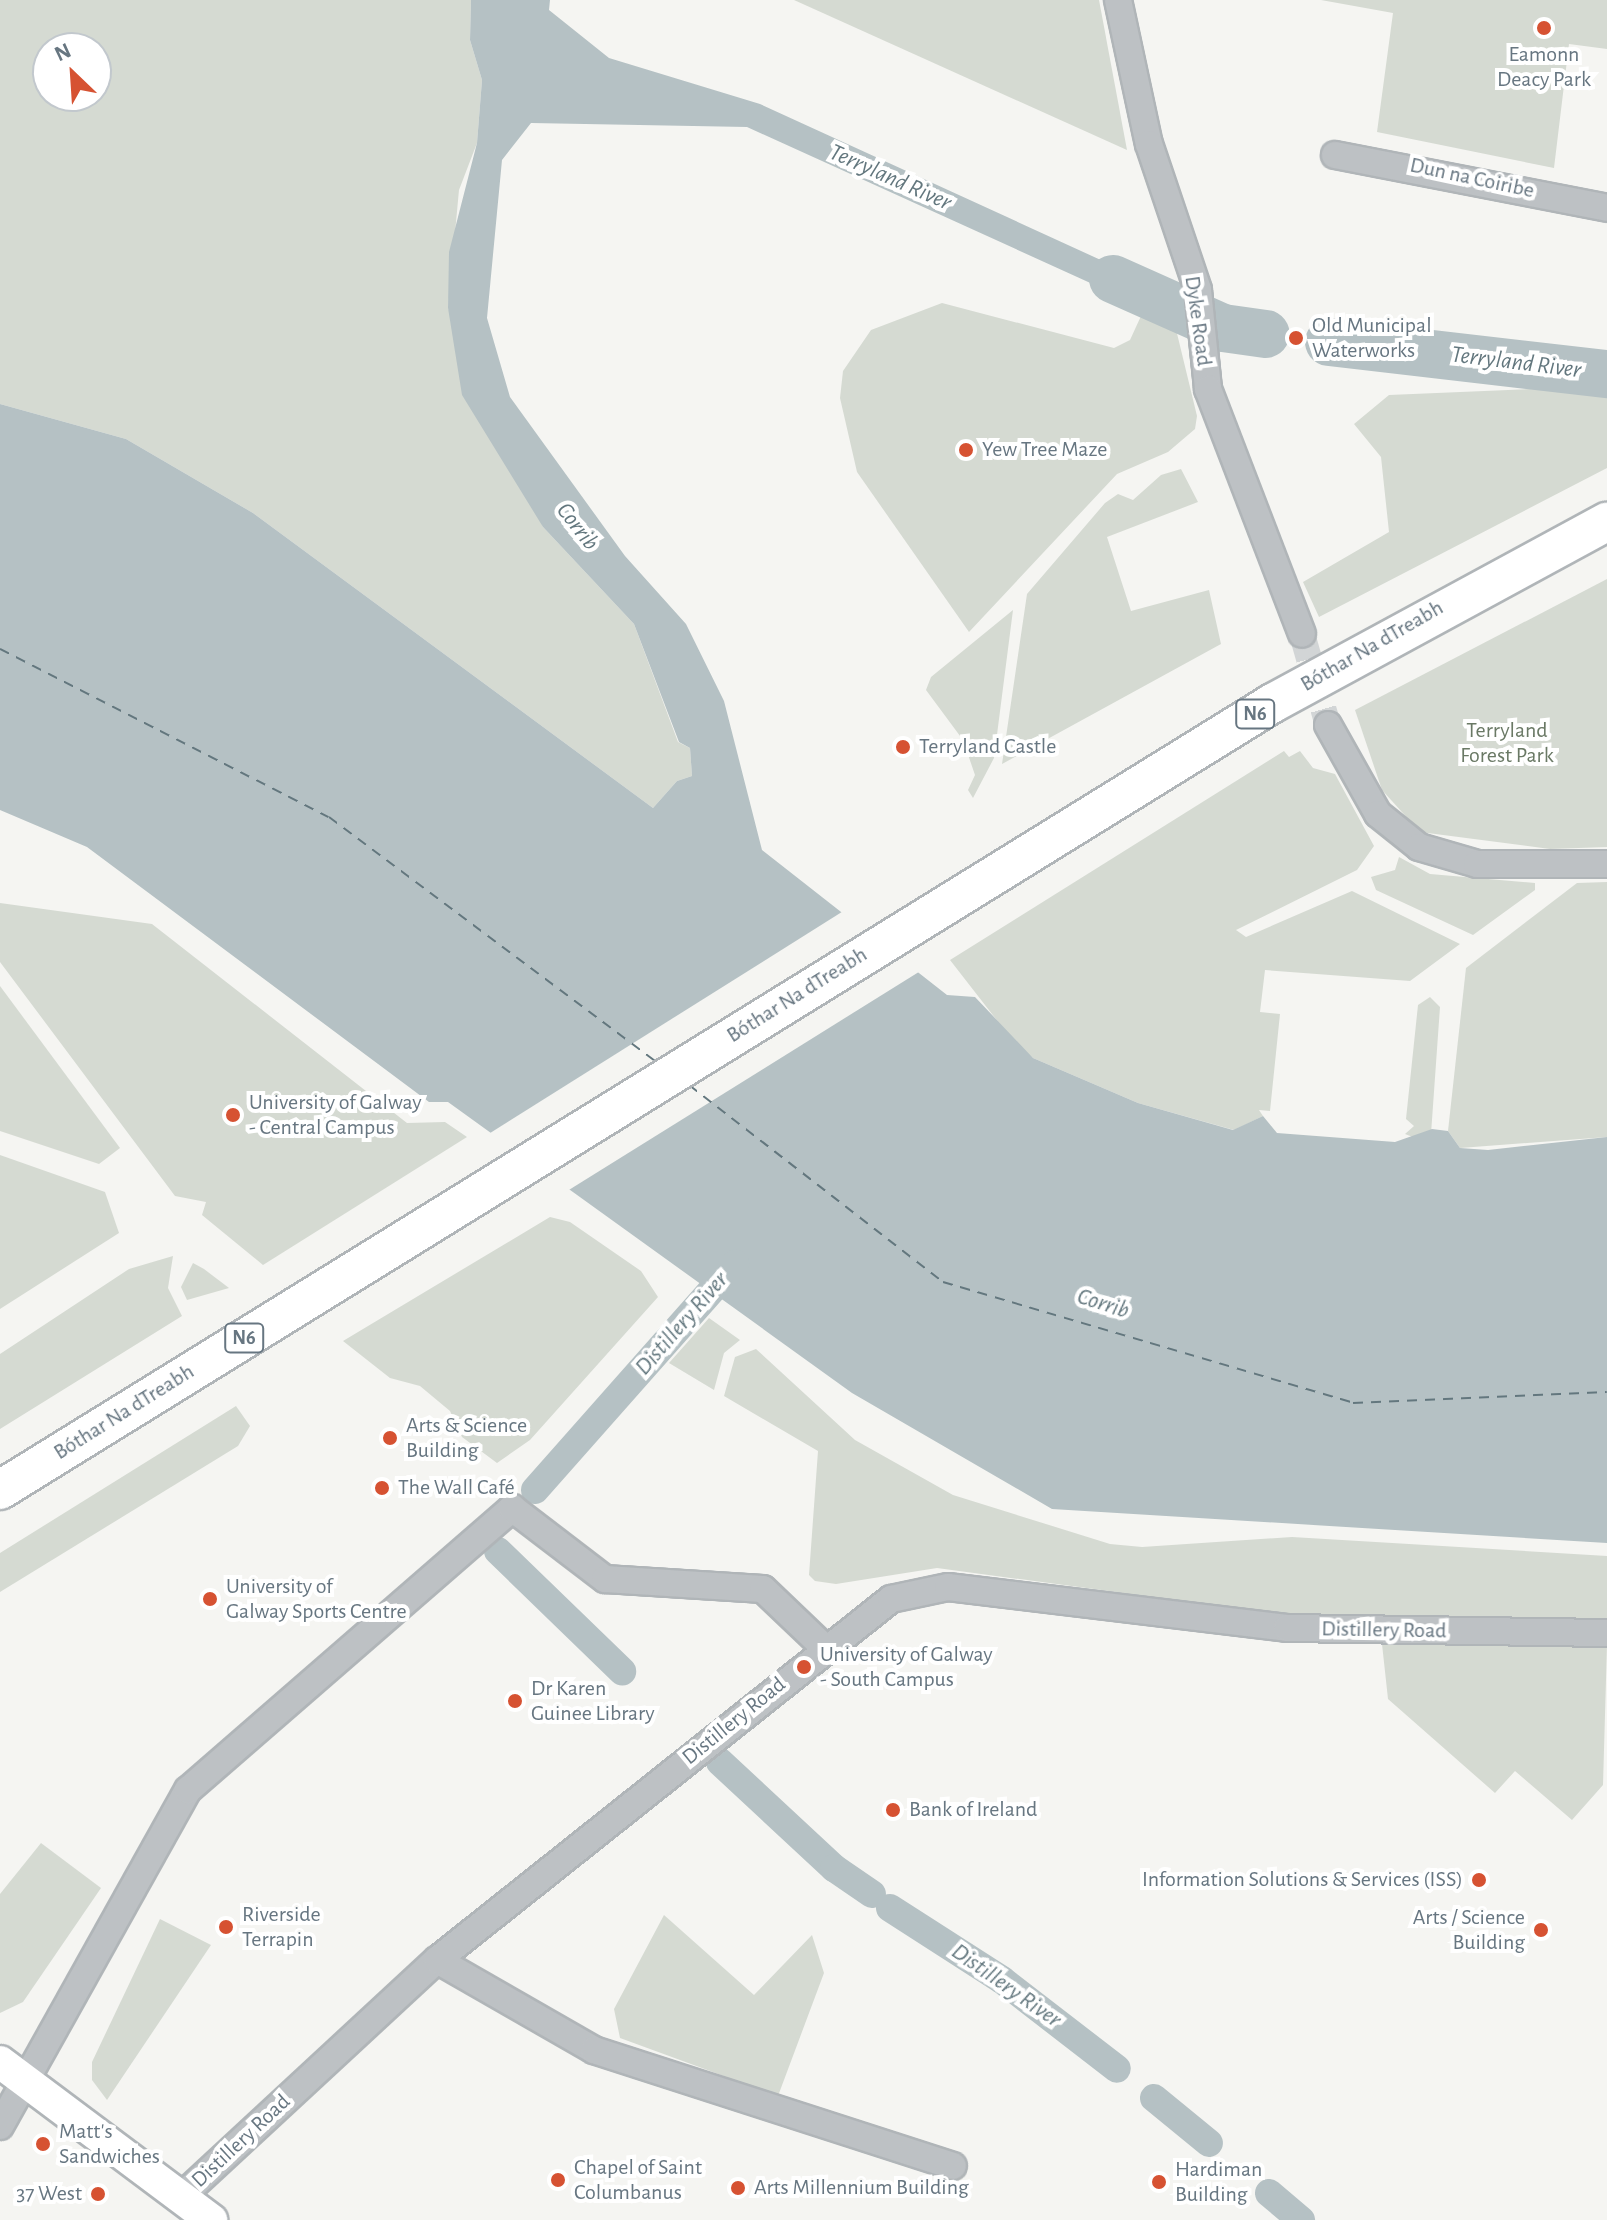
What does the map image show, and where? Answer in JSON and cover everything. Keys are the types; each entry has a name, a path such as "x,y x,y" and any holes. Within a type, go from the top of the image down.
{"highway":[{"name":"Bóthar Na dTreabh","path":"0,1490 1273,703 1607,522"}],"main road":[{"path":"0,2062 31,2080 183,2195 211,2220"}],"street":[{"name":"Dyke Road","path":"1118,0 1149,144 1198,290 1201,345 1208,389 1302,634"},
{"name":"Dun na Coiribe","path":"1335,155 1607,208"},
{"path":"1328,725 1378,814 1419,847 1477,864 1607,864"},
{"path":"0,2126 31,2080 167,1822 206,1768 512,1508 605,1579 763,1589 825,1648"},
{"name":"Distillery Road","path":"183,2195 437,1960 825,1648 891,1599 928,1587 1287,1628 1607,1633"},
{"path":"437,1960 594,2050 953,2166"}],"green space":[{"path":"0,0 471,0 470,40 482,80 477,143 459,190 448,308 543,527 634,624 678,742 690,748 692,776 677,781 653,808 253,513 126,439 0,404"},
{"path":"794,0 1099,0 1127,150"},
{"path":"1321,0 1607,0 1607,49 1569,44 1554,168 1377,132 1393,13"},
{"path":"942,303 1114,348 1130,340 1141,316 1157,313 1174,321 1197,416 1195,429 1168,452 1117,474 969,632 857,472 840,398 843,371 871,330"},
{"path":"1607,360 1607,468 1319,617 1303,582 1389,532 1381,457 1354,424 1389,395 1556,388"},
{"path":"1181,469 1198,502 1107,537 1131,611 1209,590 1221,644 1002,764 1027,594 1105,503 1118,494 1133,500 1161,475"},
{"name":"Terryland Forest Park","path":"1607,579 1607,847 1550,849 1420,832 1382,790 1355,710"},
{"path":"1013,610 994,758 973,798 968,790 975,775 963,740 926,690 931,677"},
{"path":"1284,751 1289,757 1300,751 1313,768 1335,774 1374,846 1357,870 1236,930 1246,937 1352,891 1460,944 1410,981 1265,970 1260,1012 1280,1014 1270,1111 1259,1110 1263,1116 1234,1130 1138,1103 1033,1058 1013,1041 950,960"},
{"path":"1399,857 1430,874 1535,883 1535,890 1473,935 1376,890 1371,877 1395,870"},
{"path":"1607,882 1607,1137 1460,1148 1448,1131 1466,968 1577,883"},
{"path":"0,903 152,924 407,1123 445,1122 467,1137 263,1265 202,1215 206,1202 175,1196 0,962"},
{"path":"0,986 120,1148 99,1164 0,1131"},
{"path":"1430,997 1440,1007 1431,1134 1418,1139 1405,1134 1414,1126 1406,1119 1418,1005"},
{"path":"0,1155 105,1192 119,1233 0,1309"},
{"path":"550,1217 570,1222 641,1271 658,1297 530,1440 497,1463 462,1437 450,1411 420,1386 390,1378 343,1341"},
{"path":"173,1256 168,1288 182,1316 0,1429 0,1354 129,1269"},
{"path":"193,1263 229,1288 187,1300 181,1287"},
{"path":"709,1318 740,1340 724,1353 714,1390 669,1363"},
{"path":"756,1349 855,1440 953,1495 1110,1544 1142,1547 1292,1537 1607,1556 1607,1621 1287,1615 937,1568 836,1584 815,1581 809,1575 818,1451 724,1396 735,1357"},
{"path":"236,1406 250,1426 238,1446 0,1592 0,1553"},
{"path":"1382,1644 1607,1645 1603,1785 1572,1820 1515,1771 1495,1793 1388,1699"},
{"path":"41,1843 101,1888 23,2002 0,2013 0,1894"},
{"path":"664,1915 754,1995 812,1935 824,1973 778,2096 620,2038 614,2009"},
{"path":"160,1919 211,1945 107,2100 92,2080 92,2062"}],"water":[{"name":"Corrib","path":"471,0 550,0 549,10 609,58 760,104 1175,294 1174,321 747,127 531,123 502,160 487,318 510,397 625,556 686,624 724,701 762,850 947,995 975,997 1033,1058 1138,1103 1233,1130 1263,1116 1277,1133 1395,1142 1432,1129 1448,1131 1460,1148 1488,1150 1607,1137 1607,1543 1052,1509 852,1393 448,1102 429,1102 87,847 0,810 0,404 126,439 253,513 653,808 677,781 692,776 690,748 679,742 634,624 543,527 462,395 448,308 449,252 477,143 482,80 470,40"}],"pier":[{"path":"845,910 922,970 564,1193 487,1135"}],"waterway":[{"name":"Terryland River","path":"1113,279 1223,328 1266,334"},
{"name":"Terryland River","path":"1329,342 1607,374"},
{"name":"Distillery River","path":"535,1490 735,1264"},
{"name":"Distillery River","path":"498,1551 622,1671"},
{"name":"Distillery River","path":"720,1762 834,1868 872,1894"},
{"name":"Distillery River","path":"890,1908 1002,1980 1117,2069"},
{"name":"Distillery River","path":"1154,2098 1209,2143"},
{"name":"Distillery River","path":"1269,2193 1301,2220"}],"ferry route":[{"path":"0,649 329,817 658,1063"},
{"path":"689,1085 943,1282 1353,1403 1607,1392"}],"tunnel":[{"path":"1302,634 1328,725"}],"place":[{"name":"Eamonn Deacy Park","path":"1544,28"},
{"name":"Old Municipal Waterworks","path":"1296,338"},
{"name":"Yew Tree Maze","path":"966,450"},
{"name":"Terryland Castle","path":"903,747"},
{"name":"University of Galway - Central Campus","path":"233,1115"},
{"name":"Arts & Science Building","path":"390,1438"},
{"name":"The Wall Café","path":"382,1488"},
{"name":"University of Galway Sports Centre","path":"210,1599"},
{"name":"University of Galway - South Campus","path":"804,1667"},
{"name":"Dr Karen Guinee Library","path":"515,1701"},
{"name":"Bank of Ireland","path":"893,1810"},
{"name":"Information Solutions & Services (ISS)","path":"1479,1880"},
{"name":"Riverside Terrapin","path":"226,1927"},
{"name":"Arts / Science Building","path":"1541,1930"},
{"name":"Matt's Sandwiches","path":"43,2144"},
{"name":"Chapel of Saint Columbanus","path":"558,2180"},
{"name":"Hardiman Building","path":"1159,2182"},
{"name":"Arts Millennium Building","path":"738,2188"},
{"name":"37 West","path":"98,2194"}]}
